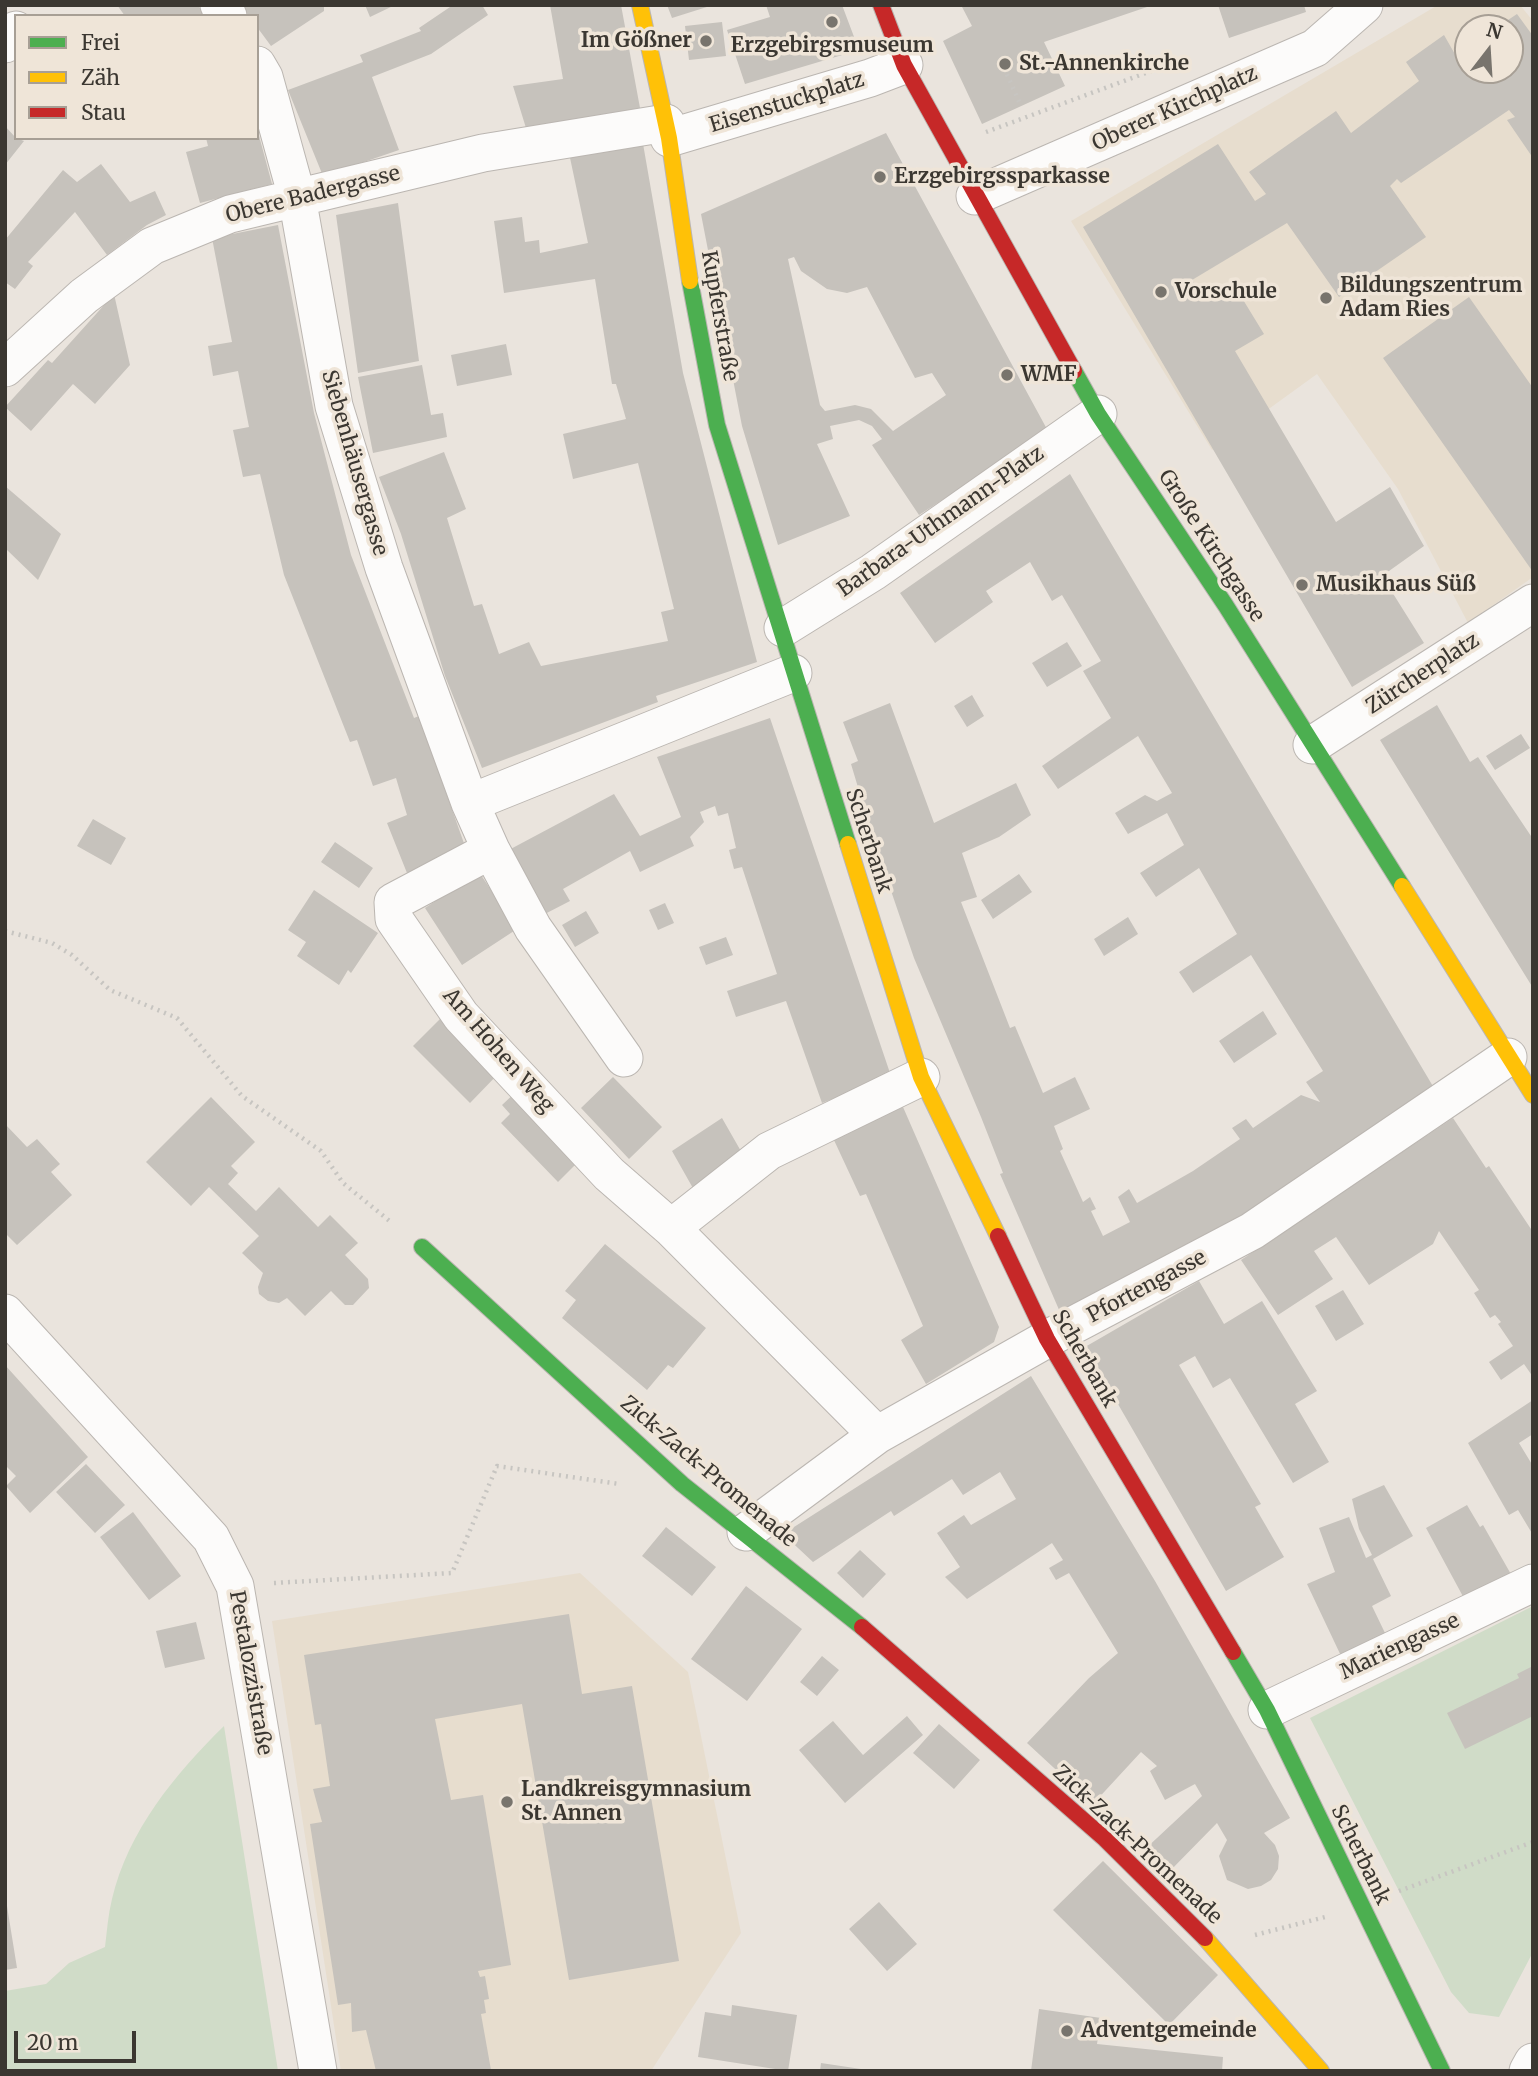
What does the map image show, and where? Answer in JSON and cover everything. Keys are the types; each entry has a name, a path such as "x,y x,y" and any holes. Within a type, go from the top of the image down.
{"street":[{"name":"Kupferstraße","path":"640,5 667,131 717,425 769,593 783,628"},
{"name":"Große Kirchgasse","path":"881,5 904,65 1098,414 1226,606 1533,1095"},
{"name":"Oberer Kirchplatz","path":"975,196 1315,48 1364,5"},
{"name":"Eisenstuckplatz","path":"667,131 870,78 904,65"},
{"name":"Siebenhäusergasse","path":"259,68 264,77 297,197 334,406 384,568 470,803 491,850"},
{"name":"Obere Badergasse","path":"5,368 84,296 152,246 230,214 483,153 667,131"},
{"name":"Barbara-Uthmann-Platz","path":"783,628 873,572 1098,414"},
{"name":"Zürcherplatz","path":"1312,745 1533,603"},
{"name":"Scherbank","path":"783,628 793,673 921,1077 1047,1339 1267,1710 1441,2071"},
{"path":"470,803 793,673"},
{"path":"491,850 533,928 624,1058"},
{"name":"Am Hohen Weg","path":"491,850 393,902 394,919 461,1016 609,1174 671,1228 877,1435"},
{"name":"Pfortengasse","path":"746,1532 877,1435 1047,1339 1252,1231 1508,1057"},
{"path":"671,1228 769,1151 921,1077"},
{"name":"Zick-Zack-Promenade","path":"422,1247 682,1484 746,1532 861,1626 1105,1839 1213,1946 1321,2071"},
{"name":"Pestalozzistraße","path":"5,1313 211,1538 235,1586 317,2071"},
{"name":"Mariengasse","path":"1267,1710 1533,1583"},
{"path":"1528,2071 1533,2062"}],"path":[{"path":"978,133 998,129 1180,61"},
{"path":"1004,68 1021,106"},
{"path":"5,930 52,943 72,955 110,990 177,1018 242,1096 321,1151 343,1183 422,1247"},
{"path":"235,1586 452,1573 497,1465 619,1484 682,1484"}],"shaded area":[{"name":"Bildungszentrum Adam Ries","path":"1438,5 1520,5 1533,21 1533,577 1468,623 1398,489 1317,374 1212,450 1071,221"},
{"name":"Landkreisgymnasium St. Annen","path":"580,1573 688,1672 741,1933 651,2071 341,2071 272,1621"}],"green space":[{"path":"1533,1606 1533,1952 1499,2017 1469,2013 1451,1992 1310,1718"},
{"path":"224,1726 278,2071 5,2071 5,1991 46,1984 69,1963 105,1947 111,1905 129,1850 171,1784"}],"building":[{"path":"117,5 198,5 204,14 124,14"},
{"path":"241,5 324,5 324,11 271,46 259,30 259,14 248,14"},
{"path":"365,5 395,5 370,17"},
{"path":"453,5 482,5 488,15 431,54 372,77 399,150 323,176 288,90 363,62 360,55 421,31 419,28"},
{"path":"550,5 621,5 640,108 526,128 513,86 563,79"},
{"path":"667,5 709,5 710,6 672,18"},
{"path":"766,5 842,5 859,50 745,84 727,30 770,17"},
{"name":"St.-Annenkirche","path":"961,5 1150,6 1044,42 1065,86 982,124 943,41 972,26"},
{"name":"St.-Annenkirche","path":"1218,5 1304,5 1306,12 1229,38"},
{"name":"Im Gößner","path":"722,22 726,56 689,60 685,26"},
{"path":"1524,24 1533,36 1533,158 1507,120 1515,117 1509,110 1401,183 1397,179 1390,186 1426,237 1339,297 1287,223 1192,280 1206,300 1234,285 1264,334 1235,351 1336,522 1390,487 1424,546 1382,576 1424,643 1352,687 1083,227 1218,144 1255,201 1266,194 1249,172 1336,111 1351,133 1419,81 1406,62 1444,35 1454,52 1454,84 1524,84"},
{"path":"5,126 14,136 14,140 24,141 5,165"},
{"path":"886,133 1048,431 919,515 872,445 882,439 872,426 859,420 830,426 833,439 817,444 850,516 778,545 742,426 701,214","holes":["794,257 801,271 827,289 847,293 867,287 915,378 932,373 946,395 893,431 871,409 855,405 825,411 820,405 788,259"]},
{"path":"259,136 272,184 200,203 186,152 208,146 206,140 259,140"},
{"path":"642,138 683,373 757,662 656,696 658,702 482,768 445,676 401,534 379,477 444,452 466,509 447,518 474,606 482,604 499,654 529,642 541,666 668,641 661,612 674,609 638,463 573,479 563,434 626,419 616,384 612,384 595,279 504,293 494,221 522,217 525,242 539,240 540,253 588,243 569,153"},
{"path":"101,164 130,202 155,191 166,215 147,225 107,255 75,212 28,262 33,266 15,289 5,282 5,240 63,170 77,182"},
{"path":"398,203 419,361 358,373 336,215"},
{"path":"278,225 314,413 351,555 414,718 419,716 466,849 407,873 387,823 407,815 396,778 373,786 357,740 350,742 284,575 260,474 243,477 233,430 249,427 238,371 213,376 208,346 232,342 212,238"},
{"path":"114,294 130,365 95,404 73,384 31,431 5,407 48,360 52,363"},
{"path":"1469,297 1533,388 1533,572 1383,358"},
{"path":"506,344 512,375 457,386 451,355"},
{"path":"422,365 431,415 443,413 447,437 373,453 358,377"},
{"path":"1070,474 1434,1088 1225,1227 1060,1312 1000,1174 1003,1173 981,1117 914,958 875,844 851,764 858,761 843,722 890,703 934,823 1016,783 1031,815 999,837 962,853 977,897 961,902 1010,1028 1015,1026 1043,1093 1075,1077 1090,1109 1054,1126 1063,1149 1060,1151 1083,1202 1090,1197 1096,1209 1091,1211 1103,1236 1130,1222 1118,1197 1129,1189 1137,1203 1193,1171 1240,1139 1232,1128 1246,1119 1253,1128 1301,1095 1320,1102 1306,1082 1323,1071 1251,955 1193,993 1179,972 1237,934 1199,868 1156,897 1140,873 1184,845 1167,813 1128,834 1115,813 1145,795 1157,801 1172,793 1138,736 1058,789 1042,766 1111,718 1083,671 1101,661 1062,595 1052,601 1030,562 986,591 993,602 935,643 900,593"},
{"path":"5,486 61,534 38,580 5,548"},
{"path":"1067,642 1082,666 1047,687 1032,663"},
{"path":"972,695 984,716 967,727 954,706"},
{"path":"1437,705 1470,762 1478,757 1533,839 1533,988 1380,740"},
{"path":"770,718 891,1076 822,1103 786,1001 736,1017 727,991 777,974 742,867 734,869 729,850 736,848 728,813 718,816 715,806 700,812 704,822 690,837 694,846 640,872 630,851 563,889 570,901 539,917 505,852 614,794 640,836 681,817 657,757"},
{"path":"1521,734 1530,748 1495,770 1486,756"},
{"path":"93,819 126,838 111,865 77,846"},
{"path":"335,842 373,868 359,888 321,862"},
{"path":"479,872 517,929 462,965 425,908"},
{"path":"1019,874 1032,892 993,919 981,900"},
{"path":"314,890 378,933 351,973 348,970 339,985 297,956 306,942 288,930"},
{"path":"665,903 674,923 658,930 649,910"},
{"path":"586,911 599,933 575,947 562,925"},
{"path":"1128,917 1138,934 1104,956 1094,939"},
{"path":"726,937 733,955 706,965 699,947"},
{"path":"1263,1011 1277,1034 1234,1063 1219,1041"},
{"path":"444,1015 501,1071 470,1103 413,1046"},
{"path":"613,1077 662,1127 629,1159 581,1108"},
{"path":"518,1090 579,1161 558,1182 501,1123 510,1114 502,1105"},
{"path":"211,1097 255,1142 231,1166 238,1173 228,1184 256,1211 279,1187 318,1227 330,1215 358,1243 345,1255 368,1279 369,1288 353,1305 345,1305 331,1291 305,1316 287,1298 279,1303 268,1301 259,1294 258,1287 263,1273 242,1253 259,1236 209,1187 191,1206 146,1162"},
{"path":"903,1107 999,1327 994,1342 926,1384 901,1340 923,1326 866,1194 860,1196 833,1138"},
{"path":"722,1118 746,1160 694,1190 672,1151"},
{"path":"1453,1118 1533,1232 1533,1377 1524,1364 1501,1380 1489,1362 1513,1346 1498,1324 1501,1322 1495,1315 1490,1318 1474,1293 1479,1290 1439,1231 1433,1244 1369,1285 1336,1237 1314,1251 1333,1279 1278,1315 1241,1260"},
{"path":"5,1124 27,1147 37,1139 60,1164 51,1172 72,1195 17,1245 5,1233"},
{"path":"605,1244 706,1328 673,1368 668,1365 647,1390 562,1318 576,1300 565,1291"},
{"path":"1199,1281 1224,1324 1262,1301 1317,1391 1295,1404 1329,1462 1293,1483 1230,1378 1213,1388 1195,1356 1179,1365 1261,1504 1255,1507 1284,1557 1226,1591 1085,1347"},
{"path":"1343,1290 1364,1324 1336,1341 1315,1306"},
{"path":"5,1365 88,1457 30,1513 6,1486 16,1476 5,1465"},
{"path":"1031,1376 1155,1581 1290,1818 1264,1833 1275,1845 1279,1856 1278,1869 1271,1880 1261,1886 1248,1889 1227,1880 1219,1856 1227,1840 1217,1823 1167,1874 1142,1852 1202,1796 1195,1784 1165,1800 1150,1771 1157,1766 1141,1752 1093,1804 1027,1743 1089,1678 1118,1653 1069,1573 1056,1580 1049,1568 1063,1560 1052,1543 967,1599 945,1577 960,1567 937,1533 964,1515 971,1525 1016,1499 1000,1472 963,1495 952,1479 894,1516 891,1511 813,1562 783,1534"},
{"path":"1533,1400 1533,1434 1519,1443 1533,1466 1533,1535 1518,1510 1509,1515 1468,1443"},
{"path":"86,1464 125,1505 95,1533 56,1492"},
{"path":"1384,1485 1413,1536 1373,1559 1391,1596 1372,1606 1385,1633 1375,1638 1377,1642 1342,1658 1307,1584 1335,1572 1319,1528 1349,1517 1366,1558 1372,1555 1359,1529 1352,1499"},
{"path":"1467,1505 1480,1527 1483,1525 1512,1576 1466,1602 1426,1528"},
{"path":"133,1512 181,1576 149,1600 100,1537"},
{"path":"666,1527 716,1567 692,1596 642,1556"},
{"path":"860,1550 886,1574 863,1598 837,1573"},
{"path":"746,1586 802,1629 747,1701 691,1659"},
{"path":"569,1614 582,1694 632,1686 679,1961 569,1980 522,1704 435,1719 451,1800 483,1795 511,1965 478,1971 480,1977 485,1976 489,1999 484,2000 486,2013 481,2014 491,2070 376,2071 366,2030 352,2032 351,2003 338,2005 310,1824 322,1822 313,1789 330,1786 321,1724 315,1725 304,1655"},
{"path":"196,1622 205,1659 165,1668 156,1631"},
{"path":"822,1656 839,1670 817,1696 800,1682"},
{"path":"1533,1666 1533,1716 1465,1749 1447,1713 1519,1678 1517,1674"},
{"path":"907,1716 923,1735 845,1803 799,1750 833,1721 863,1755"},
{"path":"939,1724 980,1760 954,1789 913,1753"},
{"path":"1103,1861 1218,1975 1169,2025 1053,1910"},
{"path":"879,1902 917,1944 887,1971 849,1929"},
{"path":"7,1906 17,1968 5,1970 5,1907"},
{"path":"732,2005 797,2015 788,2071 698,2057 705,2012 731,2016"},
{"name":"Adventgemeinde","path":"1039,2009 1101,2018 1097,2044 1223,2057 1222,2071 1031,2071"},
{"path":"821,2063 861,2069 820,2071"}],"traffic: fast":[{"path":"690,281 717,425 848,844"},
{"path":"1074,371 1098,414 1226,606 1402,886"},
{"path":"422,1247 682,1484 862,1627"},
{"path":"1233,1652 1267,1710 1442,2071"}],"traffic: slow":[{"path":"640,5 669,138 690,281"},
{"path":"848,844 921,1077 998,1236"},
{"path":"1402,886 1533,1095"},
{"path":"1205,1938 1321,2071"}],"traffic: jam":[{"path":"881,5 904,65 1074,371"},
{"path":"998,1236 1047,1339 1233,1652"},
{"path":"862,1627 1105,1839 1205,1938"}],"place":[{"name":"Erzgebirgsmuseum","path":"832,22"},
{"name":"Im Gößner","path":"706,41"},
{"name":"St.-Annenkirche","path":"1005,64"},
{"name":"Erzgebirgssparkasse","path":"880,177"},
{"name":"Vorschule","path":"1161,292"},
{"name":"Bildungszentrum Adam Ries","path":"1326,298"},
{"name":"WMF","path":"1007,375"},
{"name":"Musikhaus Süß","path":"1302,585"},
{"name":"Landkreisgymnasium St. Annen","path":"507,1802"},
{"name":"Adventgemeinde","path":"1067,2031"}]}
